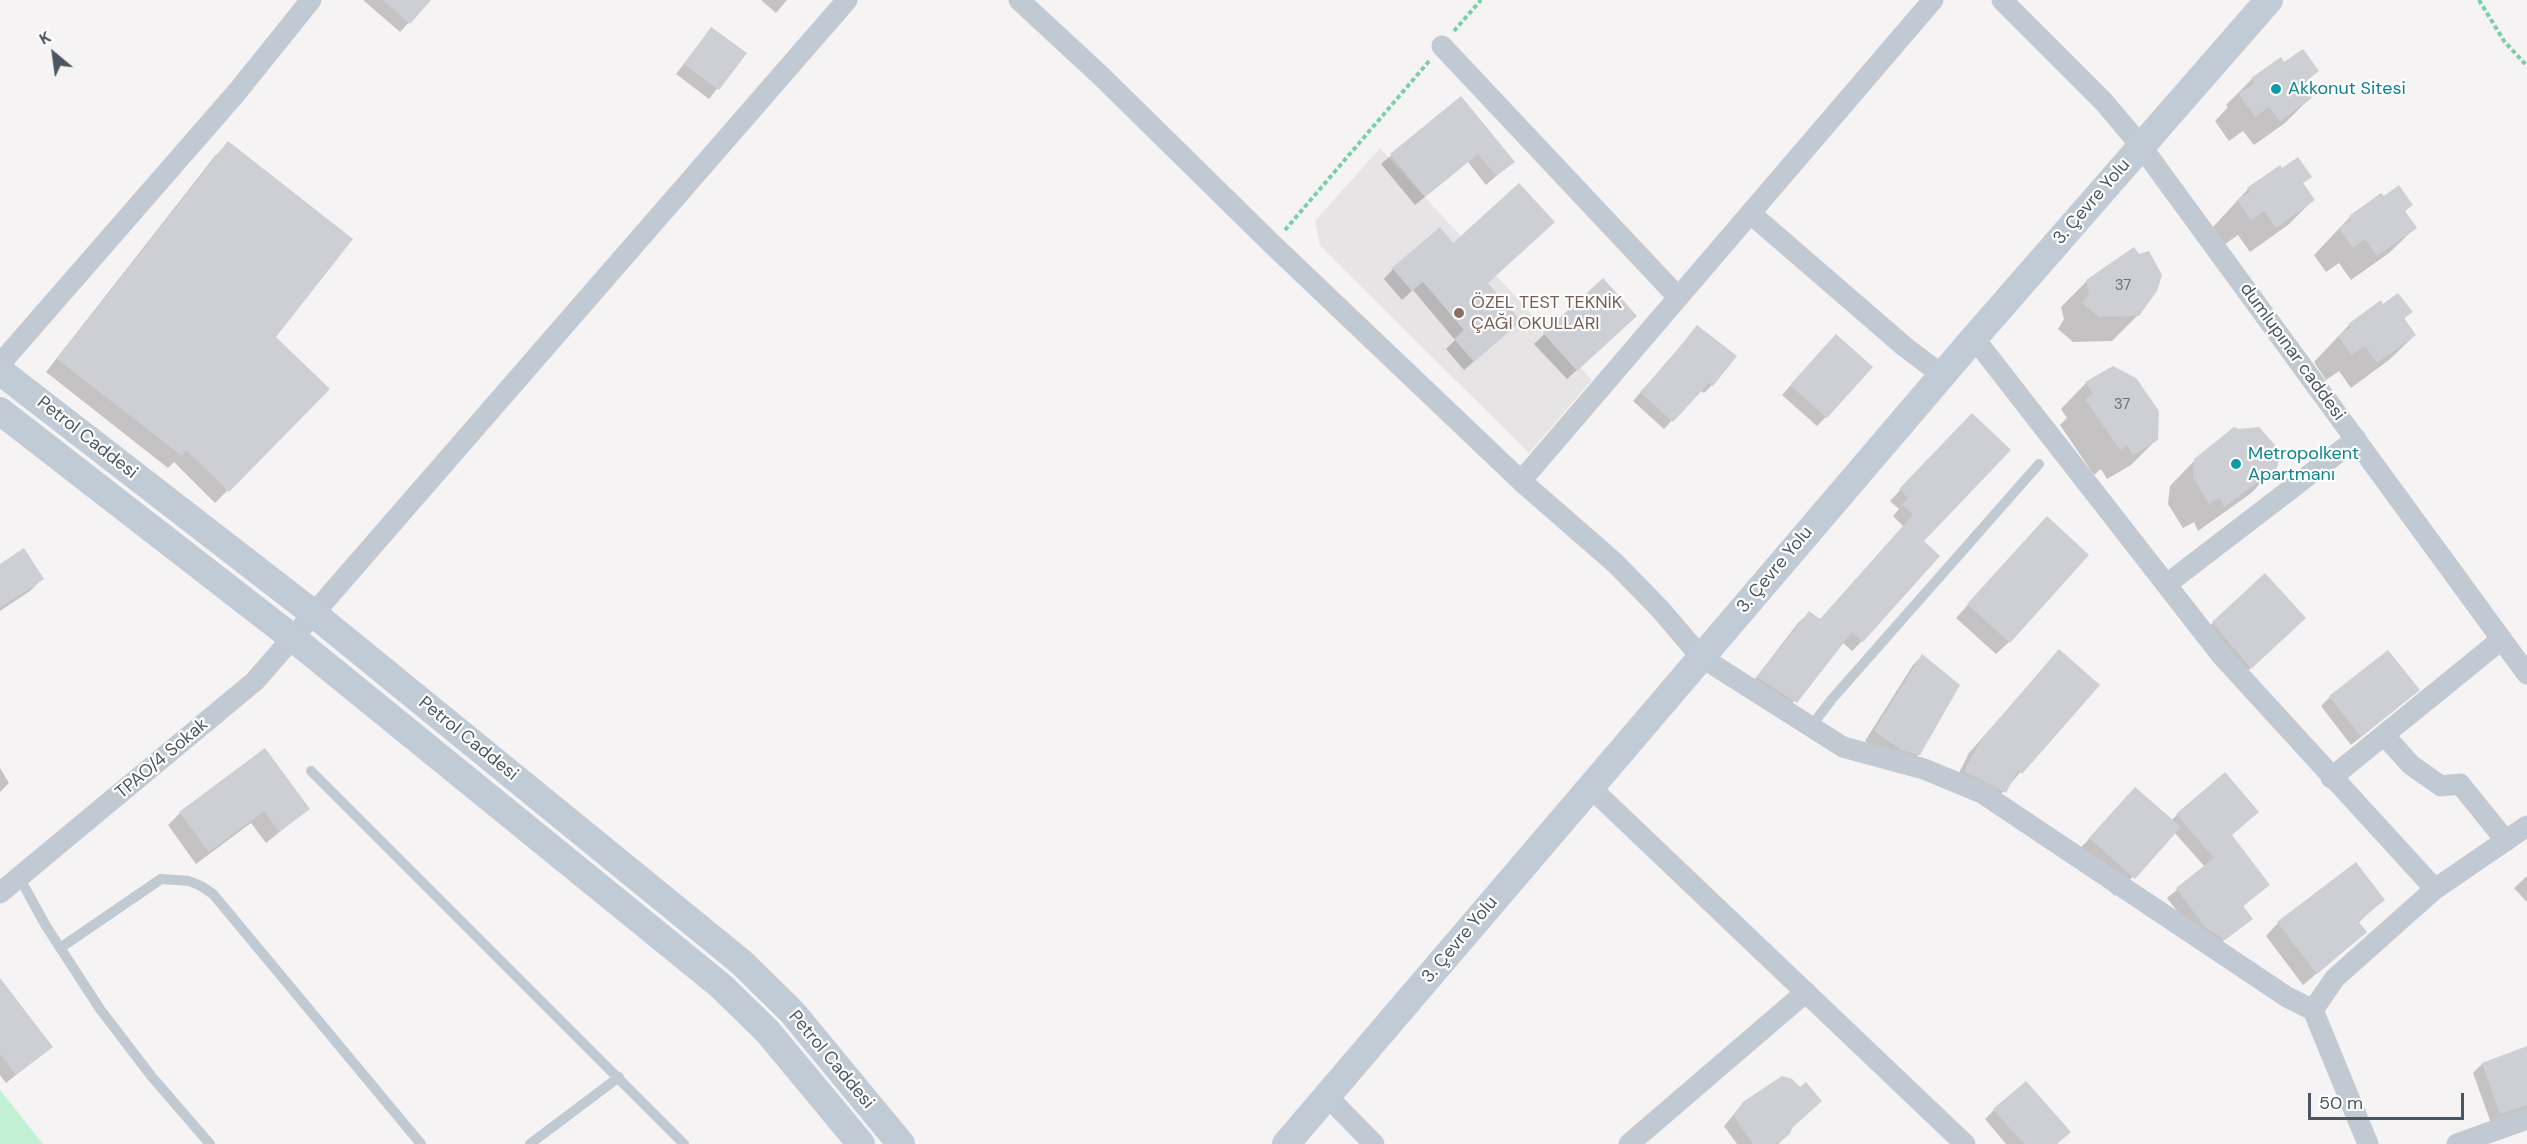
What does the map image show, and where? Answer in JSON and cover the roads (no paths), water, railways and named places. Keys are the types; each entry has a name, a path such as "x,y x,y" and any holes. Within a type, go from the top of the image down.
{"main road":[{"name":"3. Çevre Yolu","path":"1286,1144 1942,375 2269,0"},
{"name":"Petrol Caddesi","path":"0,371 314,614 762,980 792,1012 901,1144"},
{"name":"Petrol Caddesi","path":"0,411 294,639 721,986 768,1032 861,1144"}],"street":[{"path":"0,364 237,92 311,0"},
{"name":"TPAO/4 Sokak","path":"0,893 255,681 294,639 847,0"},
{"path":"1019,0 1100,75 1272,244 1521,481 1615,563 1701,657 1843,747 1924,769 1982,793 2287,997 2313,1010 2368,1144"},
{"path":"1521,481 1933,0"},
{"name":"dumlupınar caddesi","path":"2002,0 2103,101 2141,146 2527,674"},
{"path":"1442,46 1678,297"},
{"path":"1750,213 1905,347 1942,375"},
{"path":"1974,338 2222,656 2331,778 2435,889"},
{"path":"2167,584 2356,440"},
{"path":"2331,778 2502,639"},
{"path":"2384,735 2411,765 2441,786 2460,784 2505,841"},
{"path":"1590,787 1965,1144"},
{"path":"2313,1010 2335,978 2435,889 2527,826"},
{"path":"1629,1144 1806,992"},
{"path":"1327,1096 1374,1144"},
{"path":"2457,1144 2527,1119"}],"lane":[{"path":"1812,728 1832,699 2039,464"},
{"path":"311,771 684,1144"},
{"path":"19,877 60,948 126,1043 210,1144"},
{"path":"60,948 161,879 175,879 201,886 213,894 421,1144"},
{"path":"530,1144 619,1077"}],"place":[{"name":"Akkonut Sitesi","path":"2276,89"},
{"name":"ÖZEL TEST TEKNİK ÇAĞI OKULLARI","path":"1459,313"},
{"name":"Metropolkent Apartmanı","path":"2236,464"}]}
